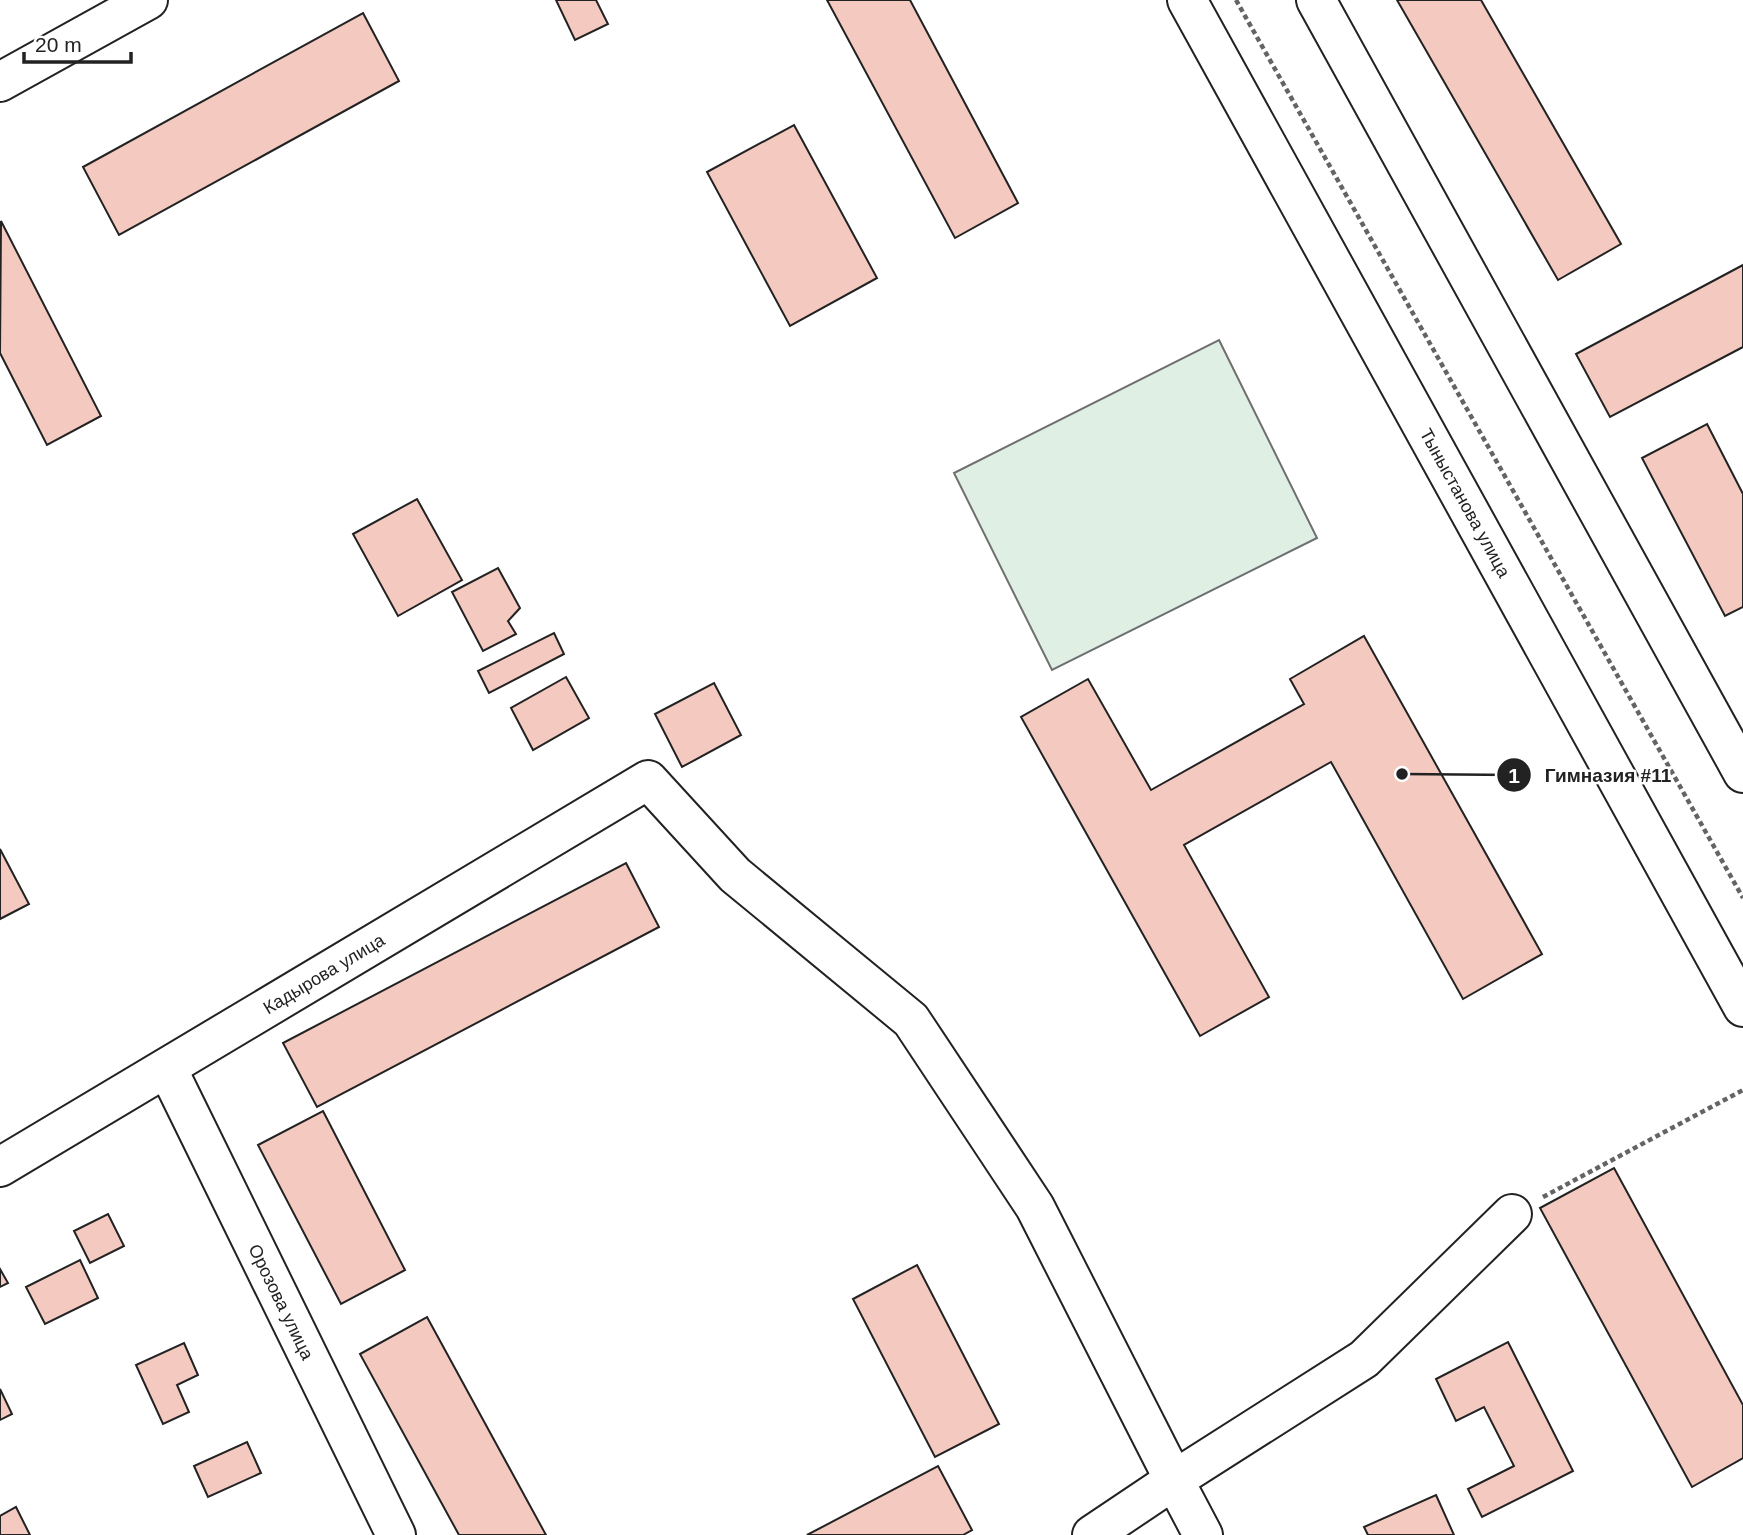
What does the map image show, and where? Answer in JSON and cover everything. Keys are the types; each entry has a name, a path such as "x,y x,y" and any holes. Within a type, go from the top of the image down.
{"street":[{"path":"0,82 148,0"},
{"name":"Тыныстанова улица","path":"1187,0 1743,1007"},
{"path":"1316,0 1743,773"},
{"name":"Кадырова улица","path":"0,1167 648,780 736,875 911,1020 1035,1207 1174,1480"},
{"name":"Орозова улица","path":"167,1068 396,1535"},
{"path":"1092,1535 1364,1359 1512,1214"},
{"path":"1174,1480 1203,1535"}],"path":[{"path":"1236,0 1743,898"},
{"path":"1512,1214 1743,1090"}],"green space":[{"path":"1219,340 1317,538 1052,670 954,473"}],"building":[{"path":"556,0 596,0 608,24 575,40"},
{"path":"827,0 910,0 1018,203 955,238"},
{"path":"1397,0 1481,0 1621,244 1558,280"},
{"path":"363,13 399,81 119,235 83,167"},
{"path":"794,125 877,278 790,326 707,172"},
{"path":"1,221 101,416 47,445 0,353"},
{"path":"1743,265 1743,347 1610,417 1576,354"},
{"path":"1707,424 1743,494 1743,607 1725,616 1642,458"},
{"path":"417,499 462,580 398,616 353,534"},
{"path":"498,568 520,608 508,621 516,634 483,651 452,592"},
{"path":"554,633 564,654 489,693 478,671"},
{"path":"1364,636 1542,954 1463,999 1331,762 1184,845 1269,997 1200,1036 1021,717 1088,679 1151,790 1304,704 1290,679"},
{"path":"566,677 589,718 533,750 511,708"},
{"path":"714,683 741,735 682,767 655,714"},
{"path":"0,849 29,904 0,919"},
{"path":"626,863 659,927 317,1107 283,1043"},
{"path":"323,1111 405,1270 341,1304 258,1145"},
{"path":"1614,1168 1743,1405 1743,1458 1692,1487 1540,1208"},
{"path":"108,1214 124,1246 90,1263 74,1231"},
{"path":"80,1260 98,1298 45,1324 26,1287"},
{"path":"917,1265 999,1424 935,1457 853,1299"},
{"path":"0,1269 8,1283 0,1287"},
{"path":"427,1317 546,1535 459,1535 360,1354"},
{"path":"1508,1342 1573,1471 1482,1517 1468,1489 1514,1466 1484,1407 1456,1421 1436,1379"},
{"path":"184,1343 198,1375 177,1385 189,1412 163,1424 136,1365"},
{"path":"0,1389 12,1414 0,1420"},
{"path":"247,1442 261,1473 208,1497 194,1466"},
{"path":"938,1466 972,1530 963,1535 807,1535"},
{"path":"1436,1495 1454,1535 1368,1535 1364,1527"},
{"path":"16,1507 30,1535 0,1535 0,1516"}],"place":[{"name":"Гимназия #11","path":"1402,774"}]}
